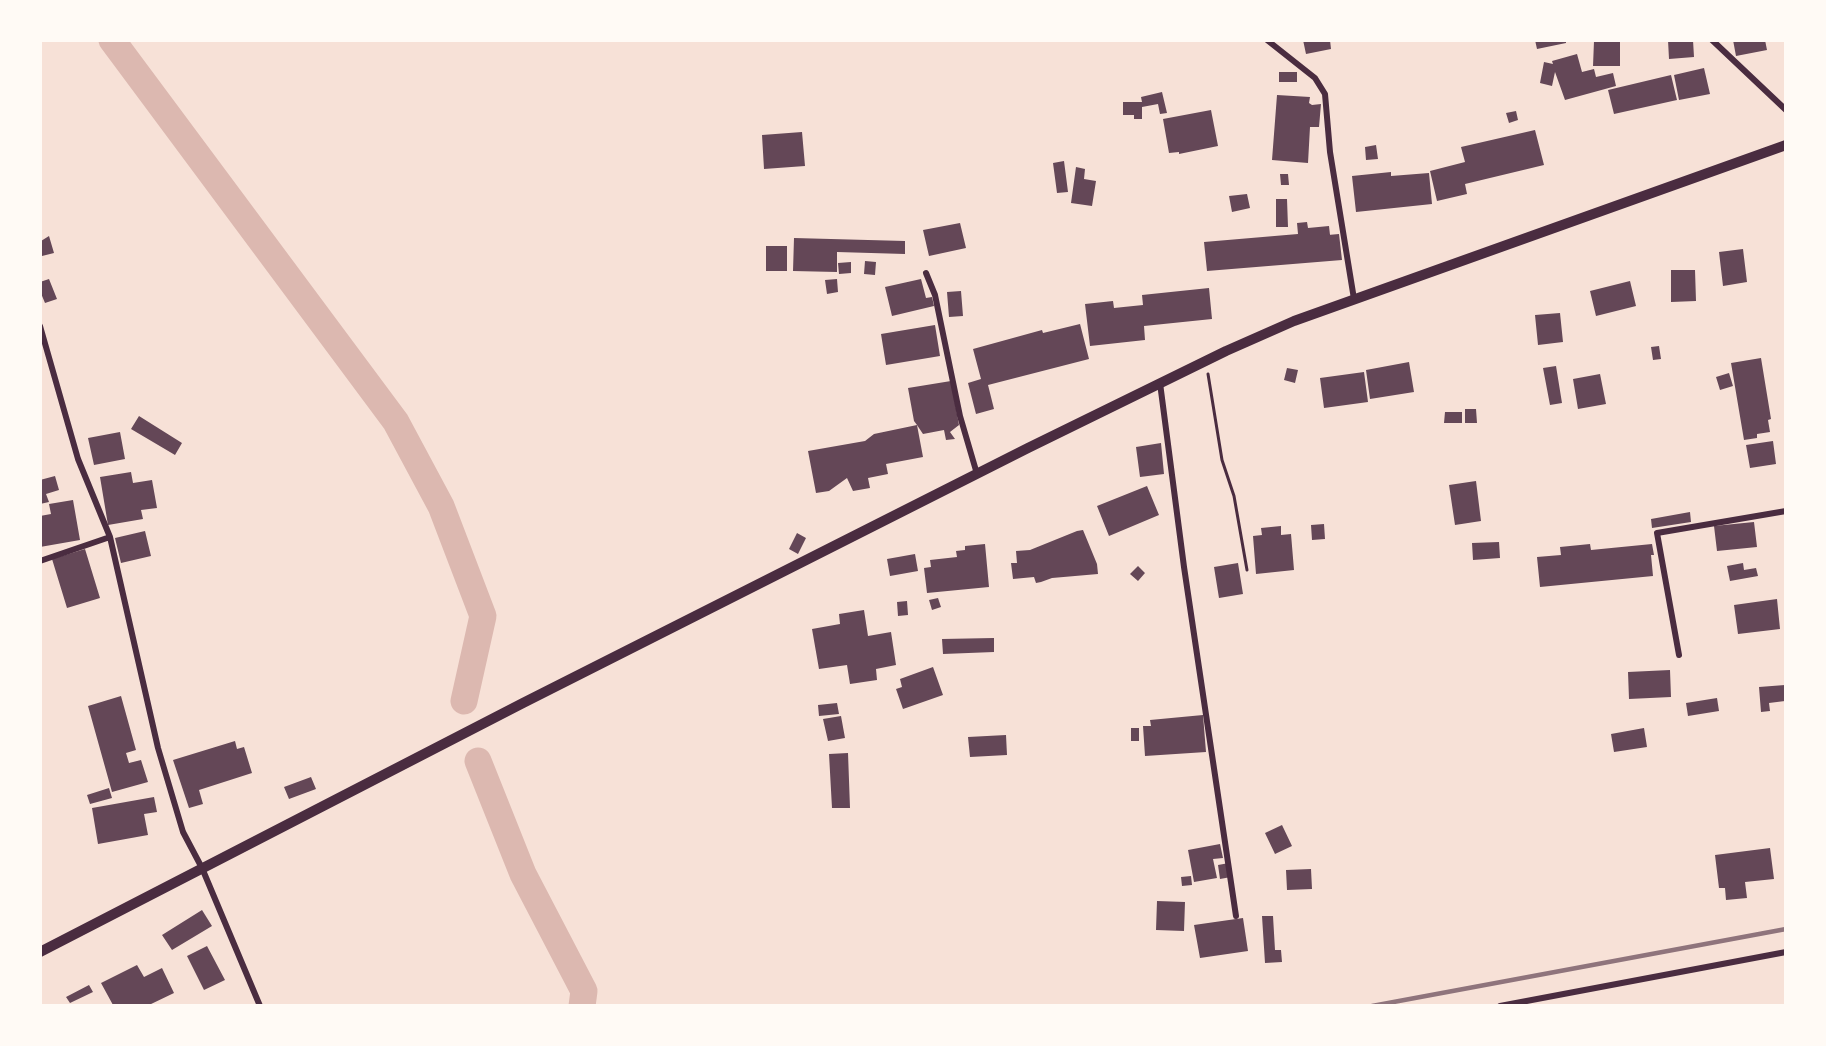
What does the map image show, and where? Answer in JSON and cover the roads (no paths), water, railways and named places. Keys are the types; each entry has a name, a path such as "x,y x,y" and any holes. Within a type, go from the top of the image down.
{"main road":[{"path":"40,952 977,474 1206,360 1294,321 1785,146"}],"street":[{"path":"1267,40 1315,78 1325,94 1330,152 1354,299"},
{"path":"1712,40 1785,110"},
{"path":"926,273 935,295 960,416 977,474"},
{"path":"40,326 78,459 110,537 158,748 183,832 202,868 260,1005"},
{"path":"1160,383 1184,567 1236,916"},
{"path":"1679,655 1658,533 1785,510"},
{"path":"40,561 110,537"},
{"path":"1500,1005 1785,952"}],"waterway":[{"path":"112,40 396,422 441,506 483,616 464,701"},
{"path":"478,761 523,874 584,991 582,1006"}],"railway":[{"path":"1372,1006 1786,929"}]}
